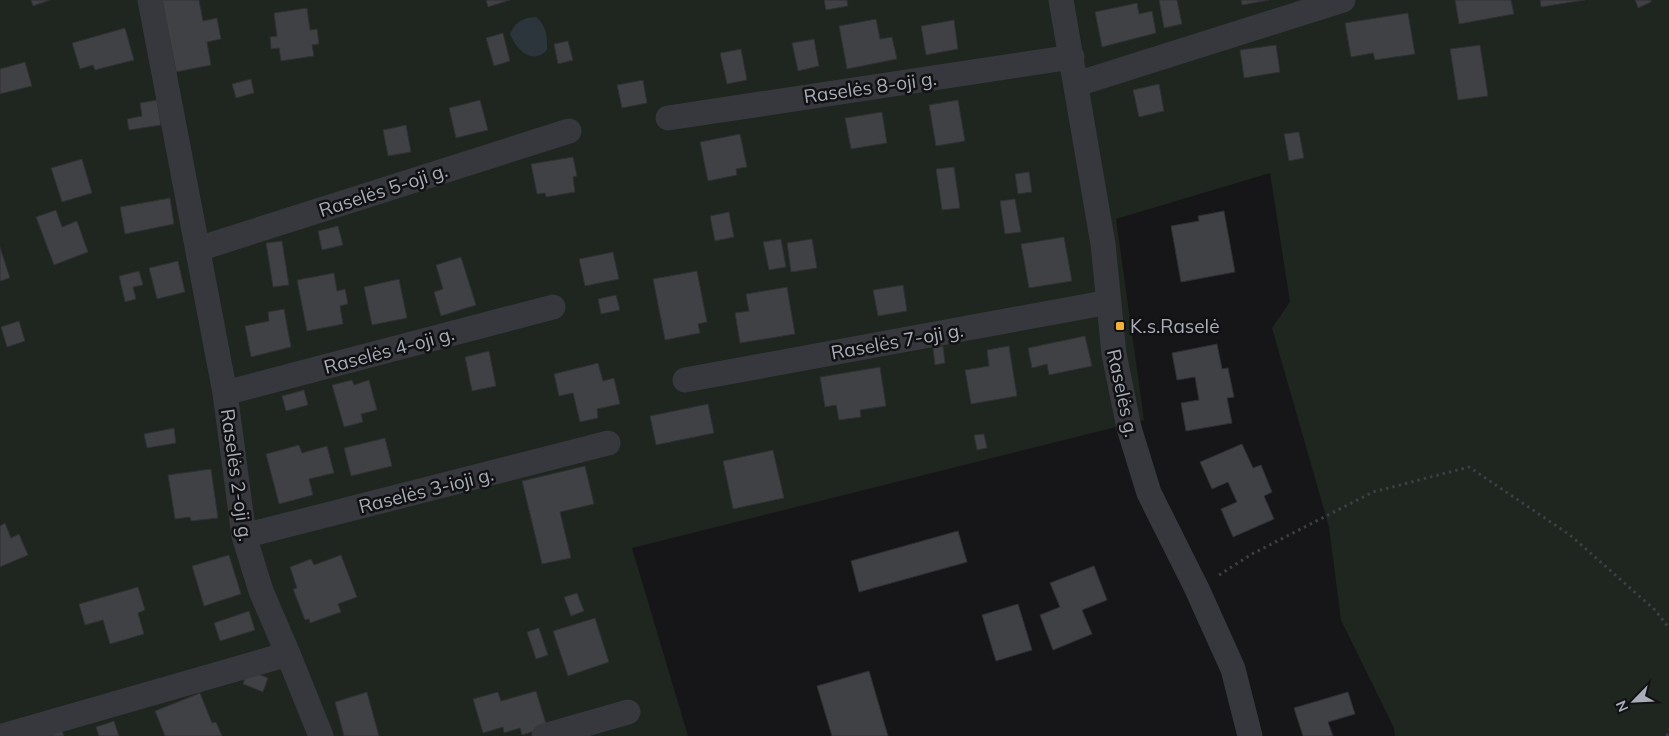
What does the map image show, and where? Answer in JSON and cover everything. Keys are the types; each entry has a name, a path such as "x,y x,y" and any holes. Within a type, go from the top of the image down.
{"street":[{"name":"Raselės 2-oji g.","path":"150,0 225,392 244,536 262,591 321,736"},
{"name":"Raselės g.","path":"1061,0 1077,84 1103,244 1114,354 1129,428 1150,493 1197,589 1233,669 1250,736"},
{"path":"1077,84 1343,0"},
{"name":"Raselės 8-oji g.","path":"668,118 1072,57"},
{"name":"Raselės 5-oji g.","path":"198,249 569,131"},
{"name":"Raselės 7-oji g.","path":"685,380 1109,302"},
{"name":"Raselės 4-oji g.","path":"225,392 553,307"},
{"name":"Raselės 3-ioji g.","path":"244,536 608,443"},
{"path":"3,736 288,654"},
{"path":"544,736 628,712"}],"path":[{"path":"1197,589 1252,554 1373,492 1469,467 1570,535 1655,610 1669,628"},
{"path":"1667,736 1669,729"}],"shaded area":[{"path":"0,0 1669,0 1669,736 1395,736 1394,728 1341,620 1329,527 1272,328 1290,302 1270,173 1116,219 1144,420 632,548 688,736 0,736"},
{"path":"536,17 544,28 547,50 541,55 530,56 520,50 510,34 520,21"}],"building":[{"path":"31,0 50,0 33,6"},
{"path":"162,0 199,0 203,21 217,18 221,39 207,42 211,65 176,72"},
{"path":"486,0 510,0 488,7"},
{"path":"824,0 847,0 848,6 826,10"},
{"path":"1159,0 1177,0 1182,24 1164,28"},
{"path":"1241,0 1269,0 1242,5"},
{"path":"1455,0 1511,0 1514,14 1459,24"},
{"path":"1540,0 1585,0 1541,7"},
{"path":"1635,0 1651,0 1651,2 1638,8"},
{"path":"1137,3 1139,14 1152,11 1156,33 1102,47 1095,12"},
{"path":"307,8 310,30 317,29 319,44 312,45 314,56 281,61 279,48 271,49 270,37 277,36 274,13"},
{"path":"1408,13 1415,54 1375,60 1373,53 1351,57 1345,23"},
{"path":"876,19 880,39 892,37 897,59 847,69 839,26"},
{"path":"954,20 958,49 926,55 921,26"},
{"path":"125,28 134,60 95,70 93,65 80,69 72,43"},
{"path":"503,33 510,61 494,66 486,38"},
{"path":"814,39 819,66 798,71 792,43"},
{"path":"568,41 573,60 558,64 554,44"},
{"path":"1276,45 1280,72 1244,78 1240,50"},
{"path":"1480,45 1488,96 1458,100 1450,49"},
{"path":"741,49 747,80 727,84 720,53"},
{"path":"25,62 32,86 0,94 0,69"},
{"path":"251,79 254,93 236,98 232,84"},
{"path":"643,80 647,103 622,108 617,85"},
{"path":"1159,84 1164,111 1139,117 1133,90"},
{"path":"157,100 161,125 129,130 127,119 142,116 140,103"},
{"path":"480,100 488,130 456,138 449,108"},
{"path":"958,100 965,141 936,146 929,105"},
{"path":"882,112 887,143 851,149 845,118"},
{"path":"406,125 411,152 388,156 383,130"},
{"path":"1299,132 1304,158 1289,161 1284,134"},
{"path":"740,134 747,167 736,169 737,175 708,181 700,142"},
{"path":"573,157 577,176 573,177 575,192 546,197 545,193 537,194 531,164"},
{"path":"82,159 92,193 62,202 51,168"},
{"path":"954,167 960,208 942,210 936,169"},
{"path":"1029,172 1032,192 1018,194 1015,174"},
{"path":"170,198 174,224 125,234 120,207"},
{"path":"1015,199 1021,232 1005,234 1000,201"},
{"path":"56,210 62,227 77,221 88,252 54,265 36,217"},
{"path":"1224,211 1235,272 1181,282 1171,226 1199,221 1198,216"},
{"path":"729,212 734,237 715,241 710,216"},
{"path":"338,226 343,245 322,250 318,231"},
{"path":"1064,237 1072,281 1029,288 1021,244"},
{"path":"781,239 786,267 769,270 763,242"},
{"path":"812,239 817,268 791,272 787,243"},
{"path":"282,241 289,285 273,287 266,243"},
{"path":"0,247 10,278 0,281"},
{"path":"613,252 619,279 585,286 579,259"},
{"path":"461,257 476,305 441,316 434,292 443,289 436,265"},
{"path":"178,261 185,292 157,299 149,268"},
{"path":"139,271 143,285 133,287 136,299 125,302 119,276"},
{"path":"697,271 707,322 698,324 700,333 665,340 653,279"},
{"path":"334,273 337,291 345,289 348,304 340,306 343,324 307,331 297,280"},
{"path":"399,279 407,318 372,325 364,287"},
{"path":"903,285 907,311 878,316 873,290"},
{"path":"787,287 795,334 740,343 735,313 749,311 746,294"},
{"path":"616,295 620,310 601,314 598,299"},
{"path":"284,309 291,347 251,357 245,326 269,321 268,312"},
{"path":"19,321 25,341 7,347 1,327"},
{"path":"1085,336 1092,366 1049,375 1047,364 1032,368 1028,348"},
{"path":"1217,344 1222,369 1228,368 1234,397 1227,398 1232,423 1186,431 1181,403 1199,400 1195,377 1177,380 1172,353"},
{"path":"943,346 945,363 935,365 933,348"},
{"path":"1009,346 1017,396 971,404 965,370 989,366 987,350"},
{"path":"489,351 496,386 472,391 465,357"},
{"path":"598,363 603,381 614,378 620,404 597,409 598,418 580,422 573,393 559,396 554,374"},
{"path":"880,367 886,406 860,410 861,417 839,420 836,405 825,407 820,377"},
{"path":"352,380 354,385 369,380 377,410 361,414 363,422 344,427 332,385"},
{"path":"304,390 308,405 286,411 282,396"},
{"path":"708,404 714,433 656,445 650,416"},
{"path":"174,428 176,443 147,448 144,434"},
{"path":"984,434 987,448 977,450 974,435"},
{"path":"385,438 392,466 351,476 344,448"},
{"path":"1242,444 1253,468 1261,465 1272,492 1264,496 1274,519 1233,537 1221,509 1237,502 1228,482 1212,489 1200,462"},
{"path":"299,445 302,453 327,446 334,473 309,479 313,495 279,504 266,454"},
{"path":"773,450 784,498 733,509 723,461"},
{"path":"585,466 594,504 560,512 571,558 542,564 522,481"},
{"path":"211,469 218,518 191,521 190,517 175,519 168,475"},
{"path":"5,523 11,538 19,534 28,555 0,567 0,526"},
{"path":"958,531 967,562 859,592 851,561"},
{"path":"229,555 241,594 204,606 192,566"},
{"path":"341,555 357,597 338,604 341,612 310,623 309,619 305,620 293,589 297,588 290,567 311,559 314,565"},
{"path":"1094,566 1107,600 1082,610 1092,634 1053,650 1040,615 1060,607 1050,583"},
{"path":"138,587 145,610 138,613 144,634 110,644 103,620 85,625 79,604"},
{"path":"577,593 584,611 571,616 564,597"},
{"path":"1018,604 1032,650 996,661 982,615"},
{"path":"249,611 255,630 220,641 214,623"},
{"path":"595,618 609,662 568,676 553,631"},
{"path":"539,628 548,655 536,659 527,632"},
{"path":"248,670 268,678 263,692 243,684"},
{"path":"869,671 888,736 832,736 817,686"},
{"path":"536,691 547,727 522,735 520,728 504,733 503,727 483,733 473,699 498,692 501,701"},
{"path":"367,692 379,736 344,736 335,702"},
{"path":"1348,692 1355,714 1328,722 1333,736 1303,736 1294,708"},
{"path":"200,693 212,723 216,722 222,736 165,736 155,711"},
{"path":"114,721 119,736 99,736 96,727"},
{"path":"62,731 64,736 48,736"}],"place":[{"name":"K.s.Raselė","path":"1120,326"}]}
